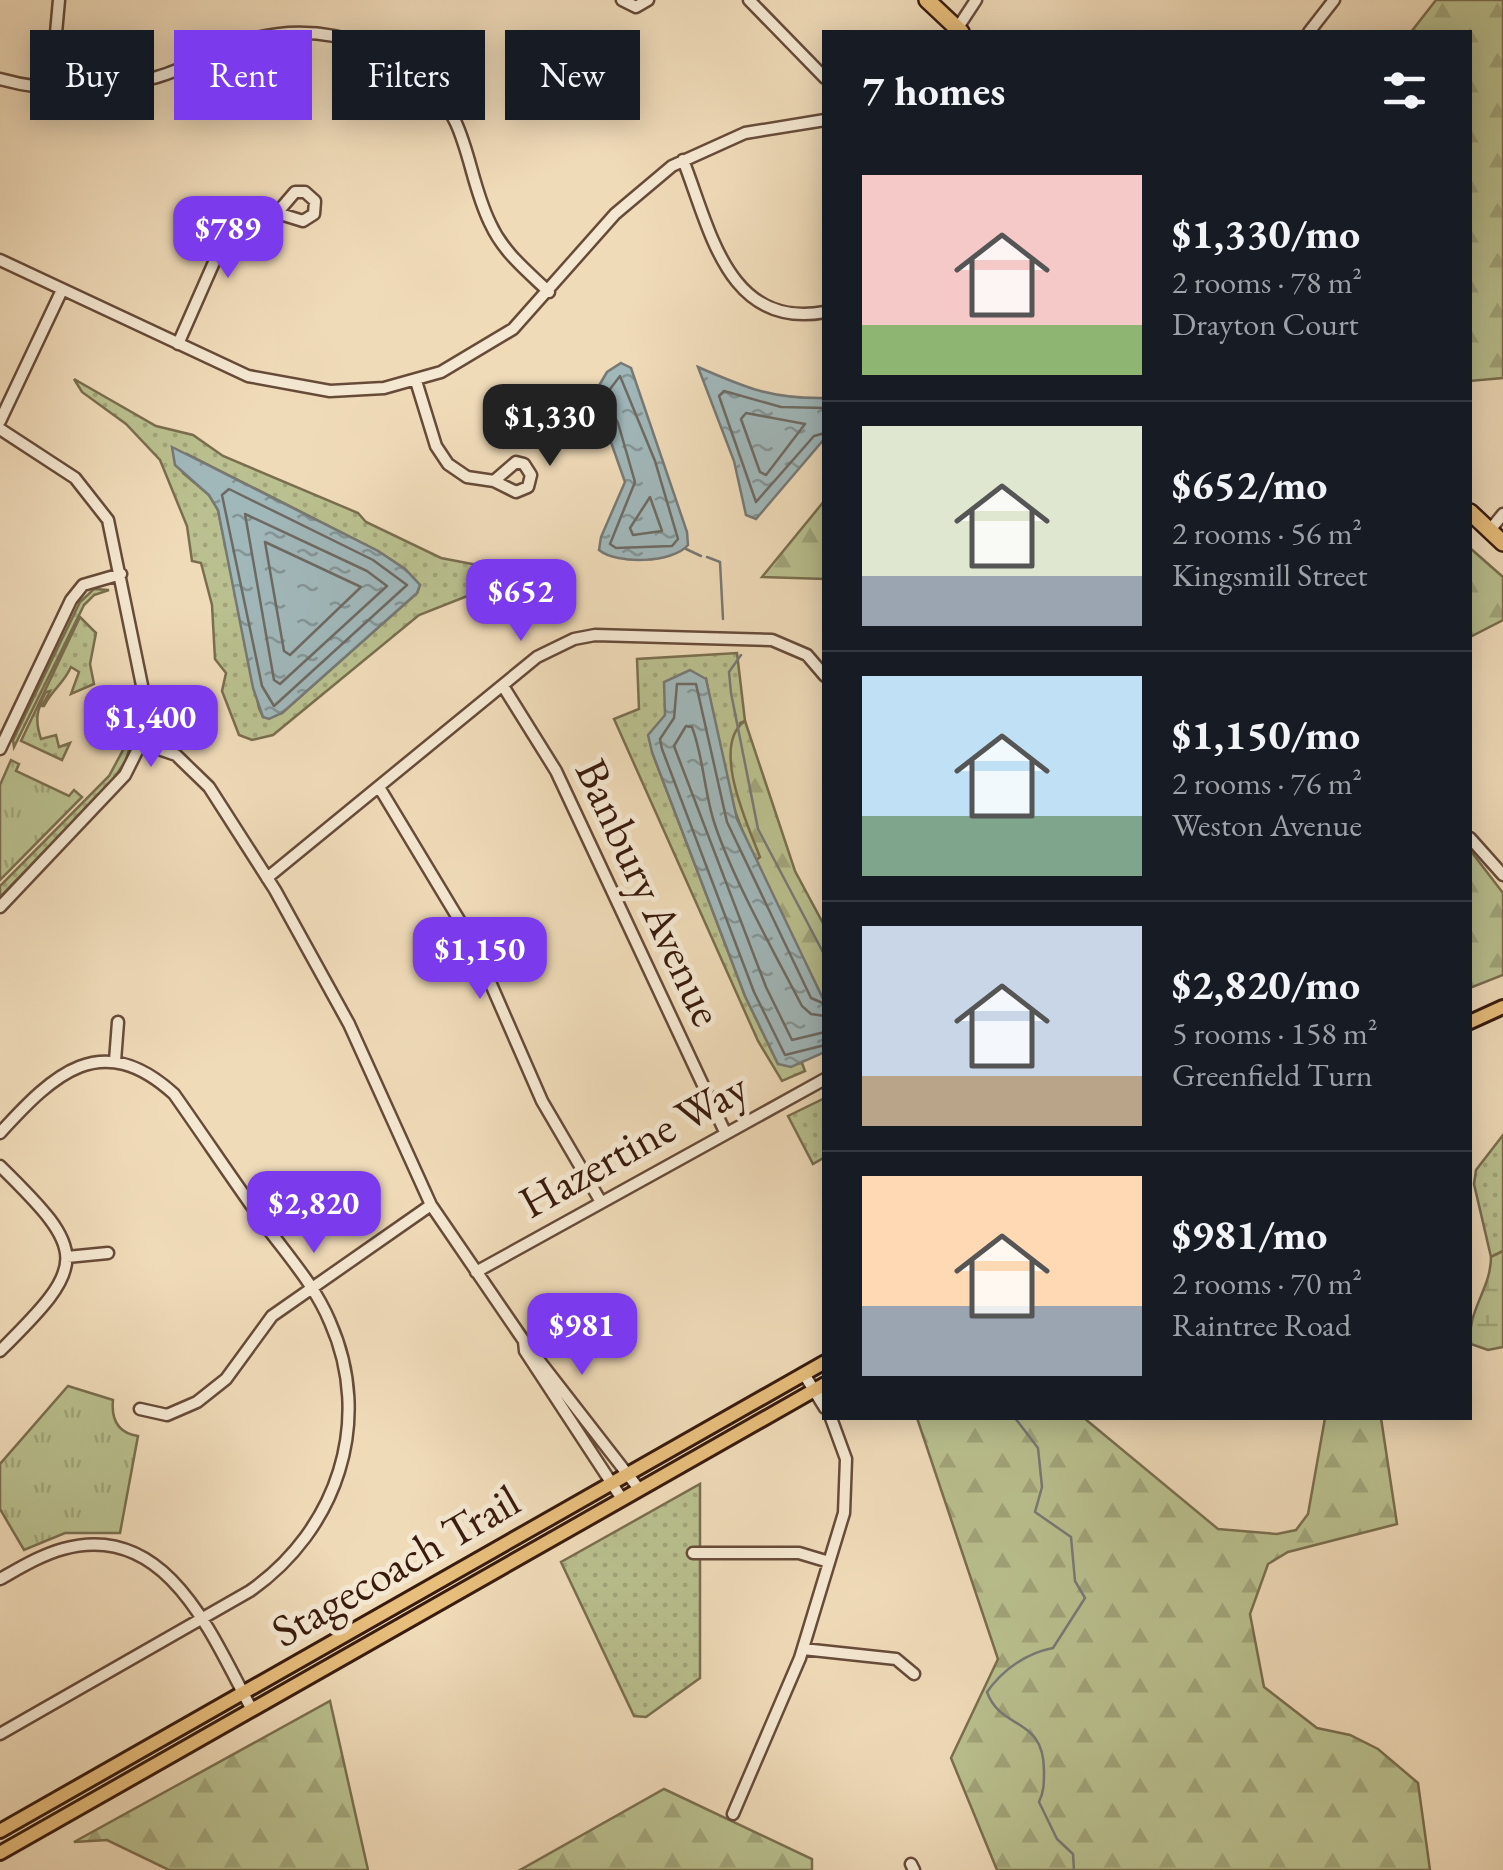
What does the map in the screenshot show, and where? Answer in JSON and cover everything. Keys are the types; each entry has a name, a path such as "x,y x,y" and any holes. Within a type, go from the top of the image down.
{"highway":[{"path":"927,0 954,30"},
{"path":"1472,514 1503,543"}],"main road":[{"path":"1472,1021 1503,1007"},
{"name":"Stagecoach Trail","path":"0,1831 822,1364"},
{"name":"Stagecoach Trail","path":"0,1853 820,1387"}],"street":[{"path":"56,30 59,0"},
{"path":"622,0 636,7 648,0"},
{"path":"749,0 822,75"},
{"path":"956,30 976,0"},
{"path":"1310,30 1334,0"},
{"path":"154,76 266,36 302,32 343,36 382,51 429,84 451,112 467,144 493,230 513,258 549,292"},
{"path":"0,79 30,84"},
{"path":"0,260 248,376 304,388 355,391 416,382 489,346 549,292 631,198 683,160 756,130 822,120"},
{"path":"683,160 721,260 741,288 769,307 788,313 822,312"},
{"path":"178,344 234,235 276,213"},
{"path":"0,907 114,790 141,743 145,700 108,520 88,490 0,425 62,290"},
{"path":"416,382 441,456 467,477 494,481"},
{"path":"1490,530 1503,514"},
{"path":"0,749 71,600 83,585 121,574"},
{"path":"267,878 556,646 595,635 772,640 806,655 822,673"},
{"name":"Banbury Avenue","path":"502,686 556,770 725,1132"},
{"path":"141,743 176,756 195,769 267,878 365,1054 430,1205 524,1341 629,1472 638,1489"},
{"path":"379,787 473,943 546,1112 600,1202"},
{"path":"1472,840 1503,875"},
{"path":"115,1060 118,1022"},
{"path":"0,1134 50,1082 90,1062 115,1060 154,1076 174,1094 312,1288 336,1336 347,1383 341,1473 317,1524 286,1562 250,1591 0,1734"},
{"name":"Hazertine Way","path":"476,1272 822,1081"},
{"path":"0,1166 52,1217 63,1234 67,1256 64,1278 56,1293 0,1351"},
{"path":"140,1410 167,1415 216,1388 272,1316 430,1205"},
{"path":"67,1256 108,1254"},
{"path":"524,1341 525,1351 622,1498"},
{"path":"804,1374 820,1387"},
{"path":"733,1814 803,1649 848,1486 846,1460 831,1420"},
{"path":"0,1579 64,1548 110,1546 160,1568 182,1589 250,1708"},
{"path":"693,1553 799,1553 829,1562"},
{"path":"803,1649 896,1659 914,1674"}],"green space":[{"path":"1436,0 1503,0 1503,378 1472,381 1472,30 1413,30"},
{"path":"74,379 156,426 193,435 223,456 358,513 366,522 441,558 488,567 485,589 419,615 273,735 252,740 239,735 222,691 226,673 215,659 212,605 201,563 192,561 187,526 160,460 126,424 82,392","holes":["187,454 378,551 420,585 417,593 282,713 263,717 218,510 209,495 183,473"]},
{"path":"822,504 822,579 762,577"},
{"path":"1472,550 1503,577 1503,620 1472,636"},
{"path":"94,589 109,590 94,595 84,605 14,747 13,740 80,602"},
{"path":"80,617 96,633 90,664 94,684 71,694 79,672 71,667 42,706 50,691 46,692 38,716 41,739 56,735 59,747 70,743 62,760 21,741"},
{"path":"737,653 745,721 740,723 760,858 755,861 751,854 728,792 706,679 665,715 652,752 745,996 778,1064 802,1063 805,1071 782,1081 758,1041 614,719 639,709 637,659"},
{"path":"745,721 795,871 822,921 822,997 755,861 760,857 731,766 735,732"},
{"path":"136,726 126,760 113,780 0,897 0,886 109,776"},
{"path":"11,760 19,764 16,771 69,796 74,790 82,797 0,880 0,785"},
{"path":"1472,853 1503,893 1503,975 1472,987"},
{"path":"822,1099 822,1159 813,1164 788,1116"},
{"path":"1503,1135 1503,1251 1491,1257 1474,1184 1476,1170"},
{"path":"1503,1251 1503,1347 1488,1350 1472,1344 1472,1321 1491,1257"},
{"path":"68,1386 113,1400 117,1424 138,1436 120,1533 65,1533 24,1550 0,1509 0,1464"},
{"path":"918,1420 1086,1420 1218,1529 1277,1534 1296,1530 1308,1514 1325,1420 1381,1420 1397,1524 1288,1552 1268,1564 1250,1614 1264,1687 1317,1728 1350,1735 1378,1749 1418,1783 1430,1870 997,1870 951,1758 998,1659"},
{"path":"700,1484 700,1678 646,1717 634,1716 561,1562"},
{"path":"330,1701 368,1870 169,1870 107,1840 74,1842"},
{"path":"664,1789 812,1859 812,1870 520,1870"}],"water":[{"path":"621,363 631,368 687,532 688,545 658,558 631,560 599,550 625,482 594,394 607,372"},
{"path":"698,367 760,391 822,398 822,442 756,519 746,515 734,461"},
{"path":"172,447 378,551 420,585 417,593 282,713 269,719 263,717 253,688 218,510 209,495 175,465"},
{"path":"690,670 706,679 737,819 822,997 822,1053 791,1067 778,1064 745,996 652,752 648,735 665,715 664,682"}],"waterway":[{"path":"686,549 701,556"},
{"path":"707,557 720,562 723,619"},
{"path":"741,655 729,672 731,693 758,829 822,950"},
{"path":"1017,1420 1038,1448 1042,1487 1035,1512 1071,1537 1075,1581 1085,1598 1053,1648 1016,1663 987,1692 1002,1713 1037,1741 1044,1771 1039,1802 1057,1839 1073,1854 1074,1870"}]}
